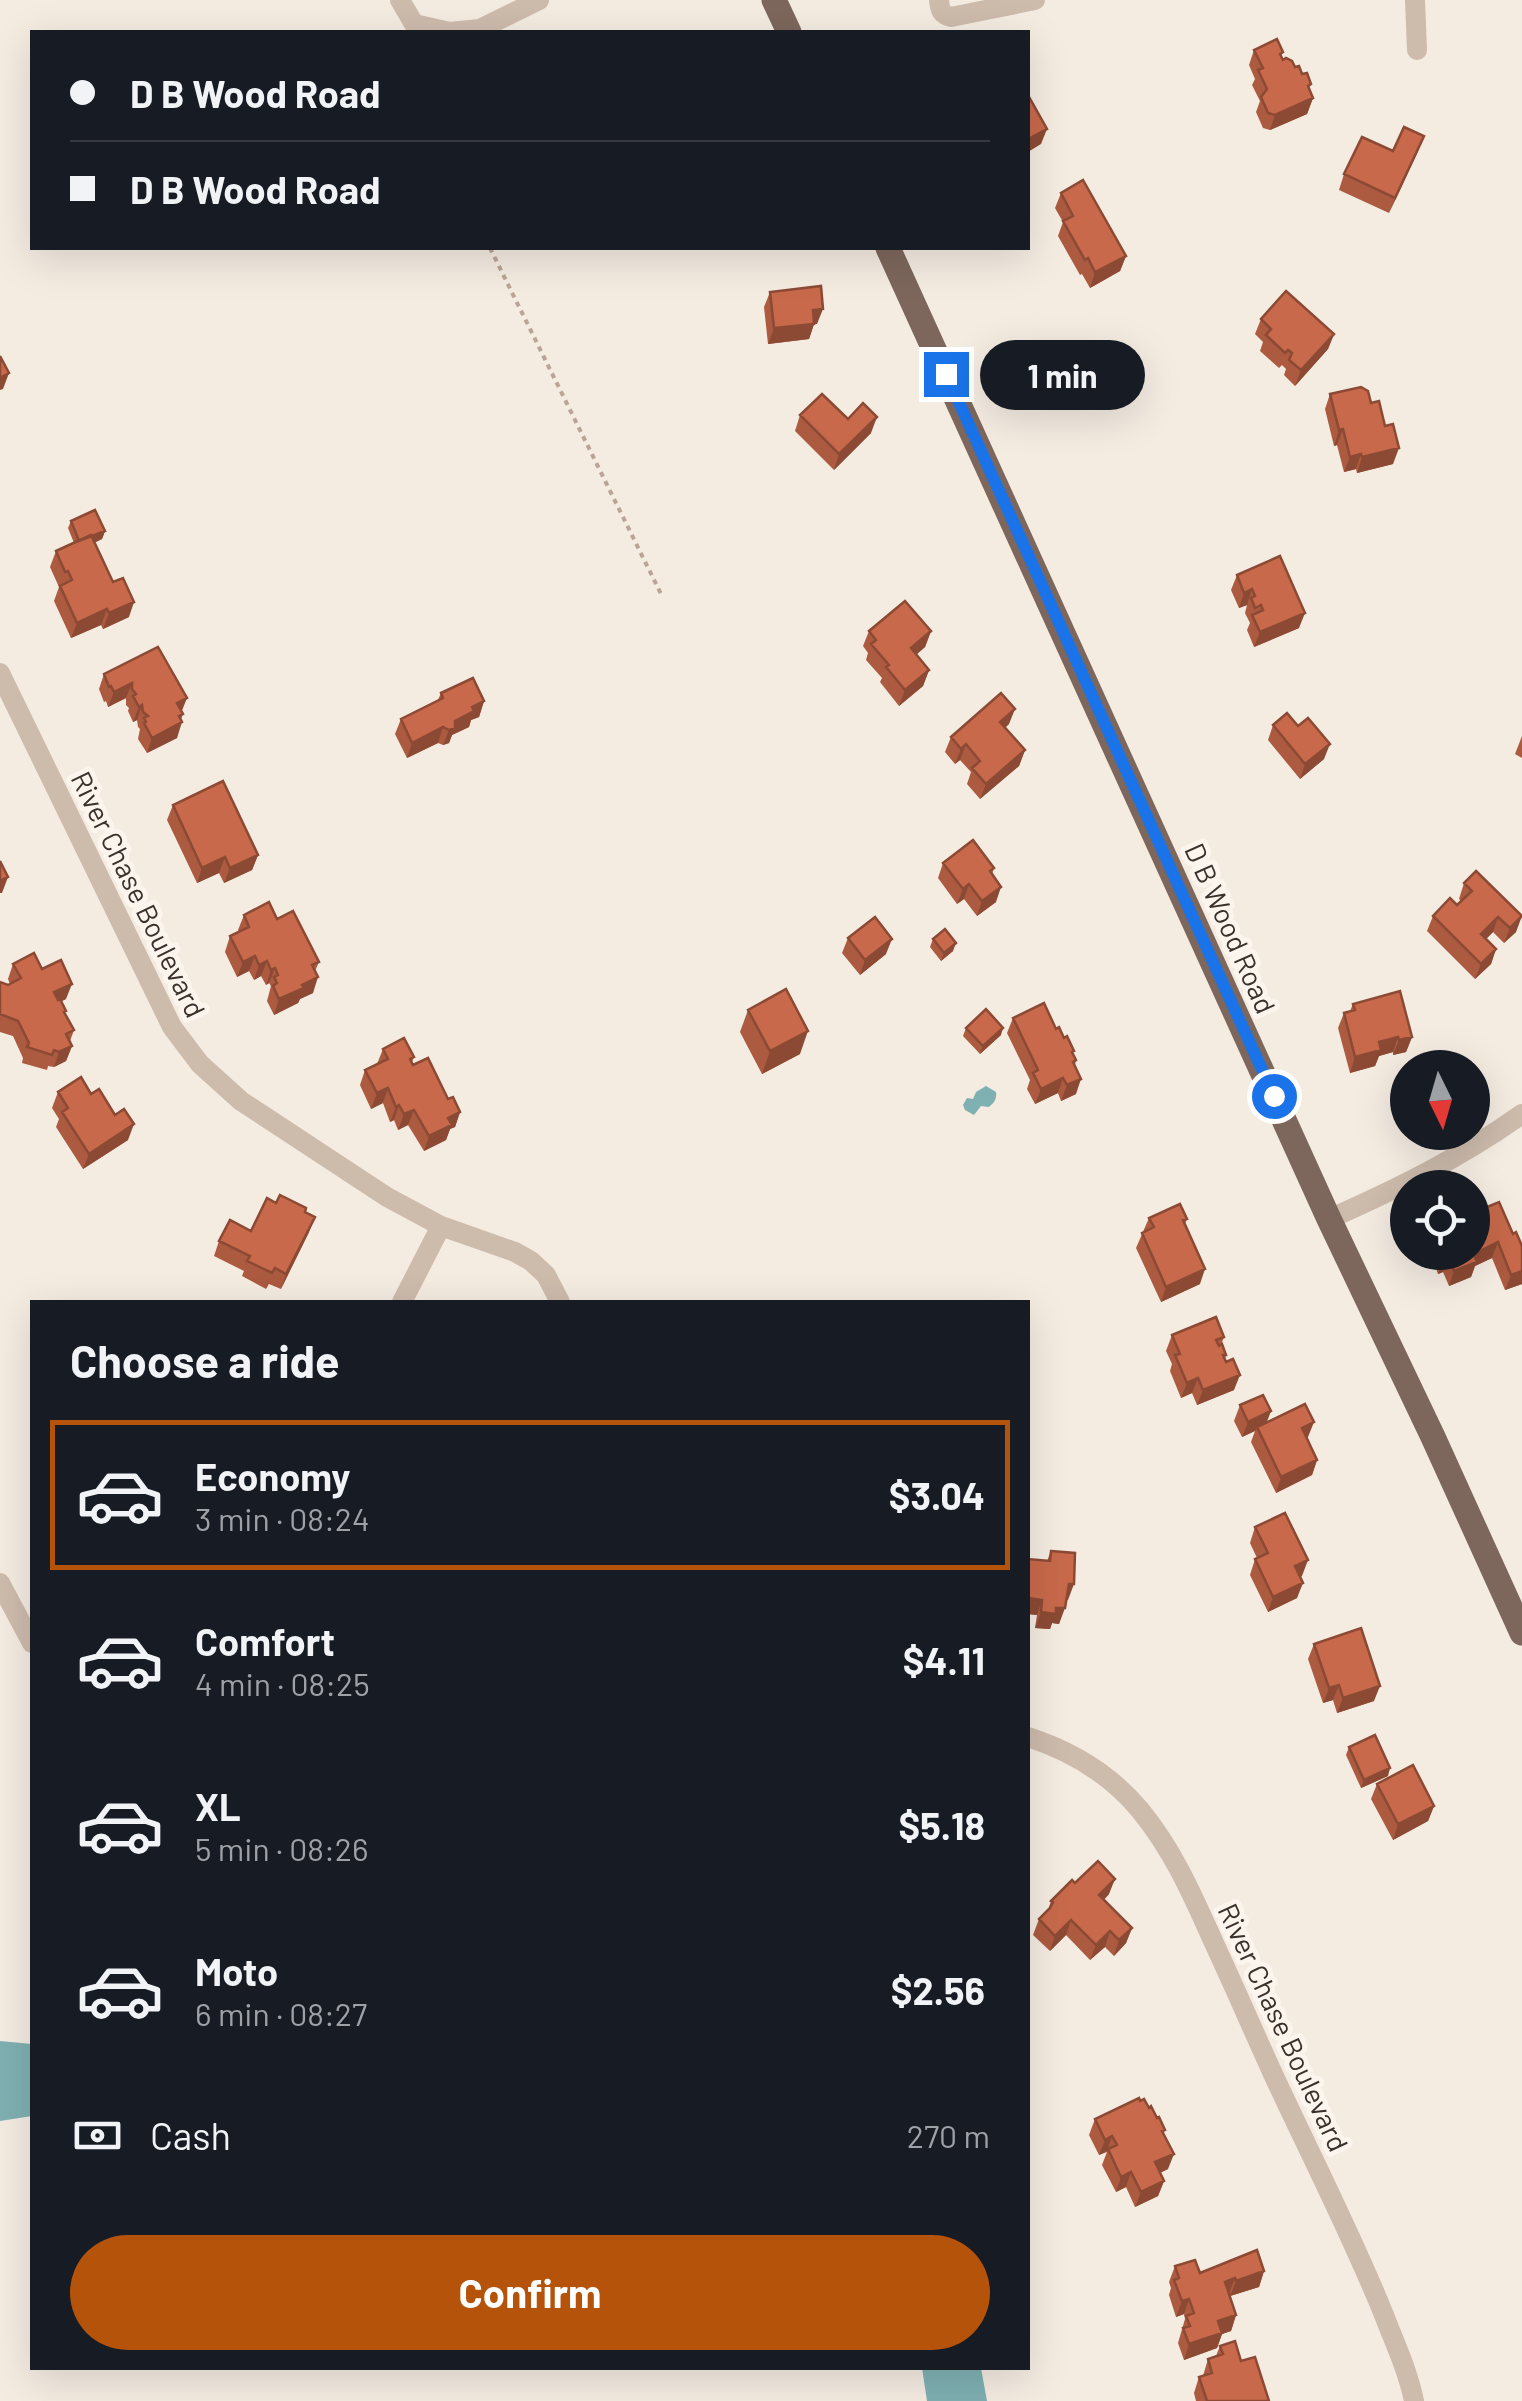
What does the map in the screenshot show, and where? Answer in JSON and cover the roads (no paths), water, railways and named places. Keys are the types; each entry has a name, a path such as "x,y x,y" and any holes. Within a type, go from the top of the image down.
{"main road":[{"path":"774,0 788,30"},
{"name":"D B Wood Road","path":"889,250 1329,1219 1522,1633"}],"street":[{"path":"400,0 414,24 441,30"},
{"path":"480,30 539,0"},
{"path":"939,0 940,10 952,17 1035,0"},
{"path":"1415,0 1418,50"},
{"name":"River Chase Boulevard","path":"0,674 172,1028 200,1064 241,1101 387,1197 441,1226 515,1252 531,1262 546,1275 559,1300"},
{"path":"1329,1219 1418,1178 1522,1114"},
{"path":"403,1300 441,1226"},
{"path":"0,1583 30,1638"},
{"name":"River Chase Boulevard","path":"1030,1738 1088,1764 1114,1783 1164,1841 1366,2270 1414,2401"}],"water":[{"path":"986,1086 996,1092 992,1104 981,1106 974,1115 965,1110 967,1098 973,1099"},
{"path":"0,2041 30,2044 30,2116 0,2121"},
{"path":"922,2370 981,2370 987,2401 927,2401"}]}
